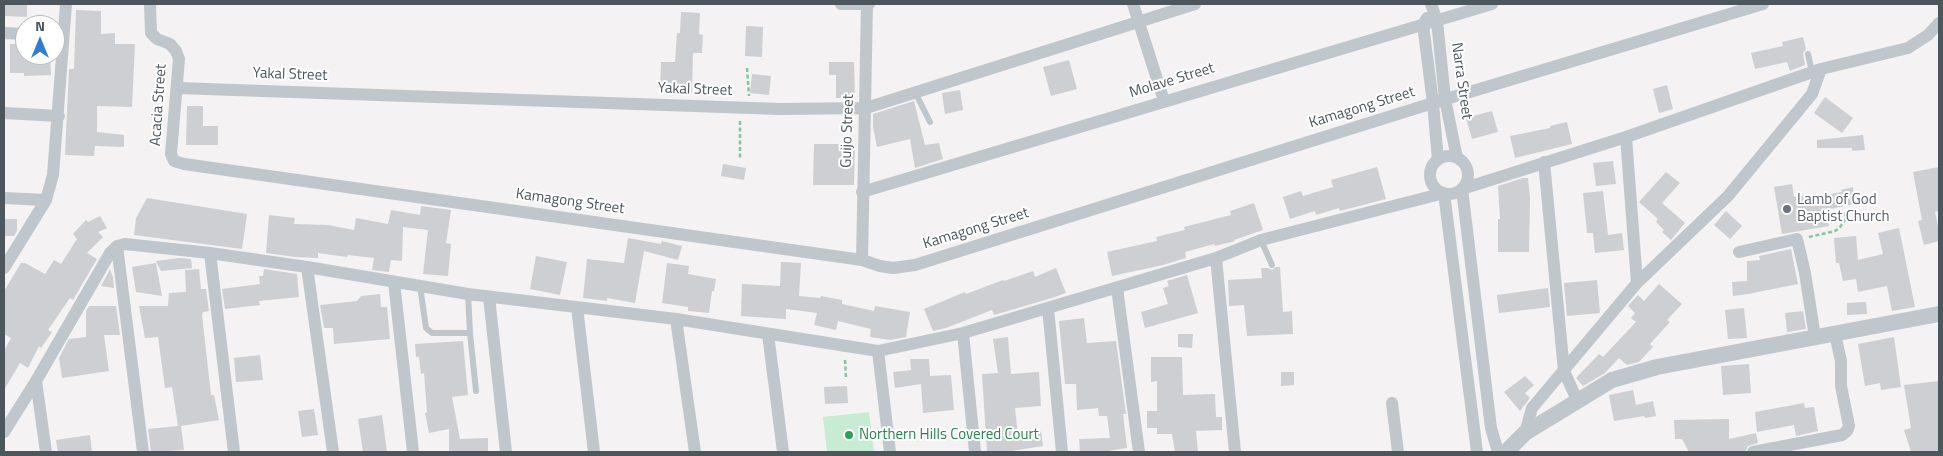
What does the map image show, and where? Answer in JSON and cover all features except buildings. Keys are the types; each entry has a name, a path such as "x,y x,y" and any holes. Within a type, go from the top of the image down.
{"street":[{"name":"Acacia Street","path":"150,4 151,33 157,39 170,44 176,51 179,59 171,154 174,161"},
{"path":"841,4 868,4"},
{"name":"Guijo Street","path":"862,260 862,192 868,4"},
{"path":"1133,4 1164,100"},
{"name":"Yakal Street","path":"177,88 780,110 866,108 1195,4"},
{"path":"1423,25 1434,11 1492,4"},
{"name":"Kamagong Street","path":"174,161 184,164 862,260 893,268 915,265 1439,101 1763,4"},
{"name":"Narra Street","path":"1434,11 1439,101 1438,160"},
{"path":"1498,452 1491,428 1462,189 1466,184 1468,172 1457,158 1447,156 1438,160 1431,170 1432,181 1439,191 1450,194 1462,189 1544,162 1626,137 1816,71 1908,48 1928,35 1939,24"},
{"name":"Narra Street","path":"1423,25 1439,101 1457,158"},
{"name":"Molave Street","path":"862,192 1164,100 1423,25"},
{"path":"4,268 46,200 53,175 59,116 60,65"},
{"path":"1525,433 1532,408 1637,283 1728,196 1812,94 1816,71"},
{"path":"4,113 59,116"},
{"path":"1626,137 1637,283"},
{"path":"1544,162 1564,371 1577,400"},
{"path":"4,432 36,381 104,262 117,246 125,244 210,253 307,267 468,294 676,319 878,351 963,334 1216,258 1261,240 1444,193"},
{"path":"1444,193 1478,452"},
{"path":"4,198 46,200"},
{"path":"1739,252 1797,239 1805,273 1815,337"},
{"path":"117,246 143,452"},
{"path":"210,253 234,452"},
{"path":"1216,258 1235,452"},
{"path":"307,267 333,452"},
{"path":"394,282 414,452"},
{"path":"1117,288 1139,452"},
{"path":"489,296 506,452"},
{"path":"577,307 594,452"},
{"path":"1048,308 1062,452"},
{"path":"1506,452 1525,433 1612,380 1657,367 1939,314"},
{"path":"676,319 695,452"},
{"path":"768,334 783,452"},
{"path":"963,334 975,452"},
{"path":"1753,452 1842,435 1847,432 1849,426 1841,386 1841,361 1835,334"},
{"path":"878,351 890,452"},
{"path":"36,381 46,452"},
{"path":"1392,403 1398,452"}],"lane":[{"path":"1808,54 1816,71"},
{"path":"915,92 930,122"},
{"path":"1261,240 1272,265"},
{"path":"420,286 426,328 432,333 470,333"},
{"path":"468,294 476,391"}],"path":[{"path":"740,159 747,68"},
{"path":"1797,239 1835,231 1845,220 1845,211"},
{"path":"844,346 846,378"}],"green space":[{"name":"Northern Hills Covered Court","path":"869,412 874,452 827,452 823,417"}],"place":[{"name":"Lamb of God Baptist Church","path":"1787,209"},
{"name":"Northern Hills Covered Court","path":"849,435"}]}
